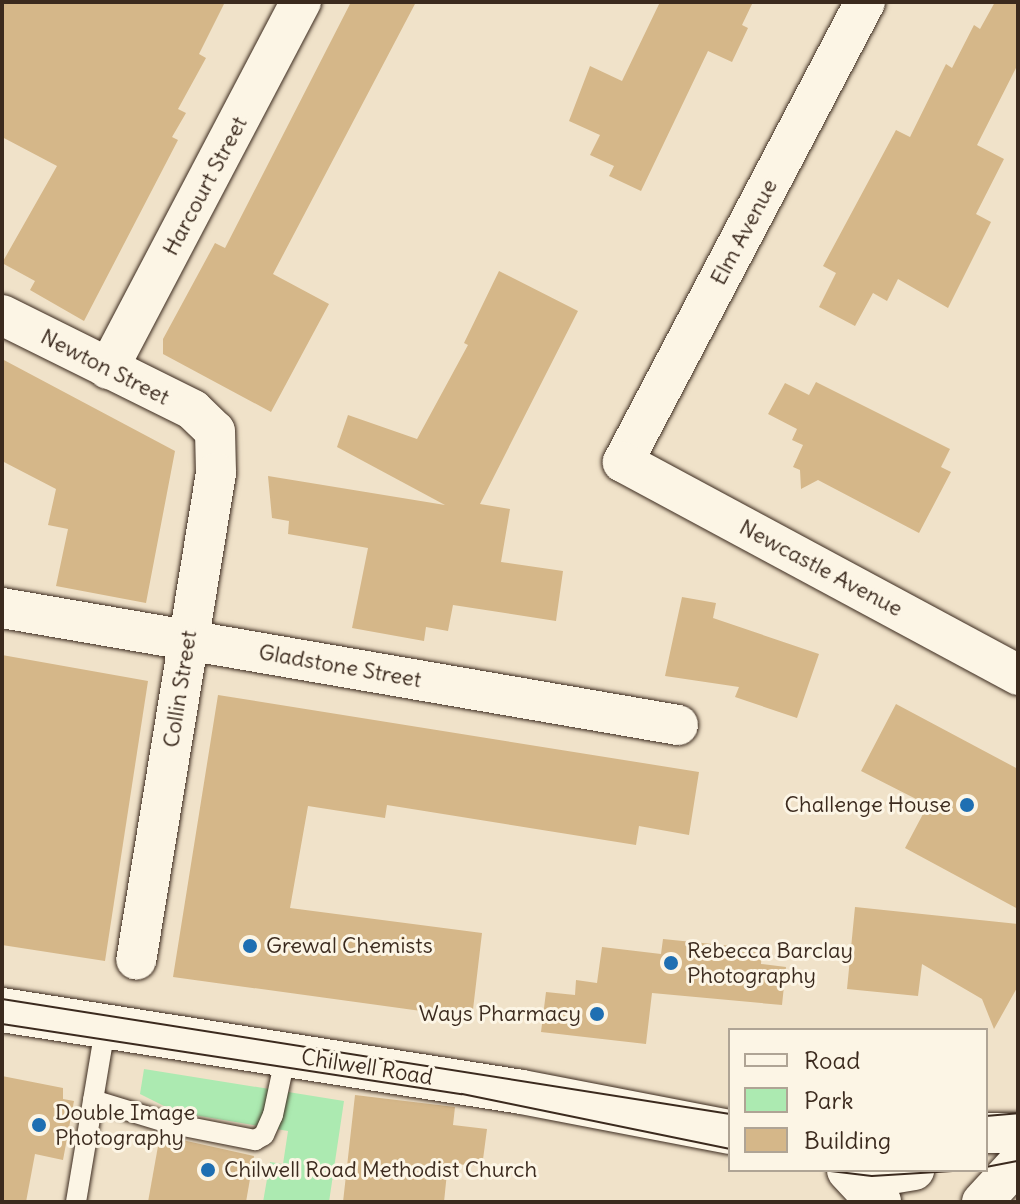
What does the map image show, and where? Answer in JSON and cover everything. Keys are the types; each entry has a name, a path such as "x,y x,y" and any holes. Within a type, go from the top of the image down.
{"main road":[{"name":"Chilwell Road","path":"2,1010 286,1054 728,1132"}],"street":[{"name":"Harcourt Street","path":"108,369 301,2"},
{"name":"Elm Avenue","path":"623,462 865,2"},
{"name":"Newton Street","path":"2,315 208,421"},
{"name":"Collin Street","path":"136,959 216,473 215,431 208,421"},
{"name":"Newcastle Avenue","path":"623,462 1018,675"},
{"name":"Gladstone Street","path":"2,608 678,725"},
{"path":"988,1133 1018,1133"},
{"path":"988,1151 1018,1143"},
{"path":"982,1202 1018,1163"},
{"path":"863,1184 907,1172"}],"lane":[{"path":"76,1202 105,1028"},
{"path":"93,1100 168,1123 255,1140 264,1135 273,1115 286,1054"}],"green space":[{"path":"144,1069 344,1101 329,1202 263,1202 270,1162 283,1164 288,1131 176,1112 140,1094"}],"building":[{"path":"2,2 225,2 199,54 206,58 178,109 186,113 172,137 178,140 84,321 30,290 35,281 2,263 57,166 2,137"},
{"path":"351,2 416,2 273,274 329,304 271,412 163,354 163,339 215,243 225,248"},
{"path":"660,2 753,2 742,25 748,28 732,62 708,51 641,191 609,176 614,166 590,155 600,135 569,121 590,66 622,81"},
{"path":"995,2 1018,2 1018,64 977,145 1004,159 976,214 991,222 948,308 898,279 887,301 873,293 855,326 819,307 836,273 823,266 896,130 910,137 946,64 952,68 974,25 980,29"},
{"path":"499,271 578,311 480,504 510,509 501,562 563,571 556,621 453,605 448,631 426,627 424,641 352,628 368,548 288,534 289,521 272,518 268,476 445,505 337,447 348,415 417,439 468,345 464,343"},
{"path":"2,359 175,451 146,603 56,586 68,529 48,525 56,489 2,461"},
{"path":"816,382 950,449 941,467 951,472 919,533 818,480 801,489 800,470 793,467 803,445 792,440 797,429 768,414 785,383 809,395"},
{"path":"682,597 716,603 713,618 819,654 797,718 735,697 739,687 665,676"},
{"path":"2,655 148,681 105,961 2,945"},
{"path":"218,695 699,772 689,835 639,826 636,845 387,805 385,818 308,806 290,908 482,933 472,1018 173,977"},
{"name":"Challenge House","path":"896,704 1018,769 1018,909 905,848 923,814 913,809 918,800 861,771"},
{"path":"855,907 1018,924 1018,986 994,1029 982,999 922,964 918,996 847,989"},
{"path":"663,939 762,949 761,964 786,967 782,1005 652,993 646,1044 541,1032 546,992 575,995 576,980 597,983 602,947 661,954"},
{"name":"Double Image Photography","path":"2,1076 63,1088 63,1099 74,1101 63,1160 35,1154 26,1202 2,1202"},
{"path":"355,1095 455,1107 453,1125 487,1129 482,1167 448,1163 444,1202 343,1202"},
{"name":"Chilwell Road Methodist Church","path":"160,1135 254,1156 246,1202 148,1202"}],"tram line":[{"path":"2,999 728,1114"},
{"path":"2,1024 462,1094 728,1149"},
{"path":"988,1116 1018,1113"},
{"path":"988,1167 1018,1161"},
{"path":"839,1172 872,1176 937,1172"}],"place":[{"name":"Challenge House","path":"967,805"},
{"name":"Grewal Chemists","path":"250,946"},
{"name":"Rebecca Barclay Photography","path":"671,963"},
{"name":"Ways Pharmacy","path":"597,1014"},
{"name":"Double Image Photography","path":"39,1125"},
{"name":"Chilwell Road Methodist Church","path":"208,1170"}]}
